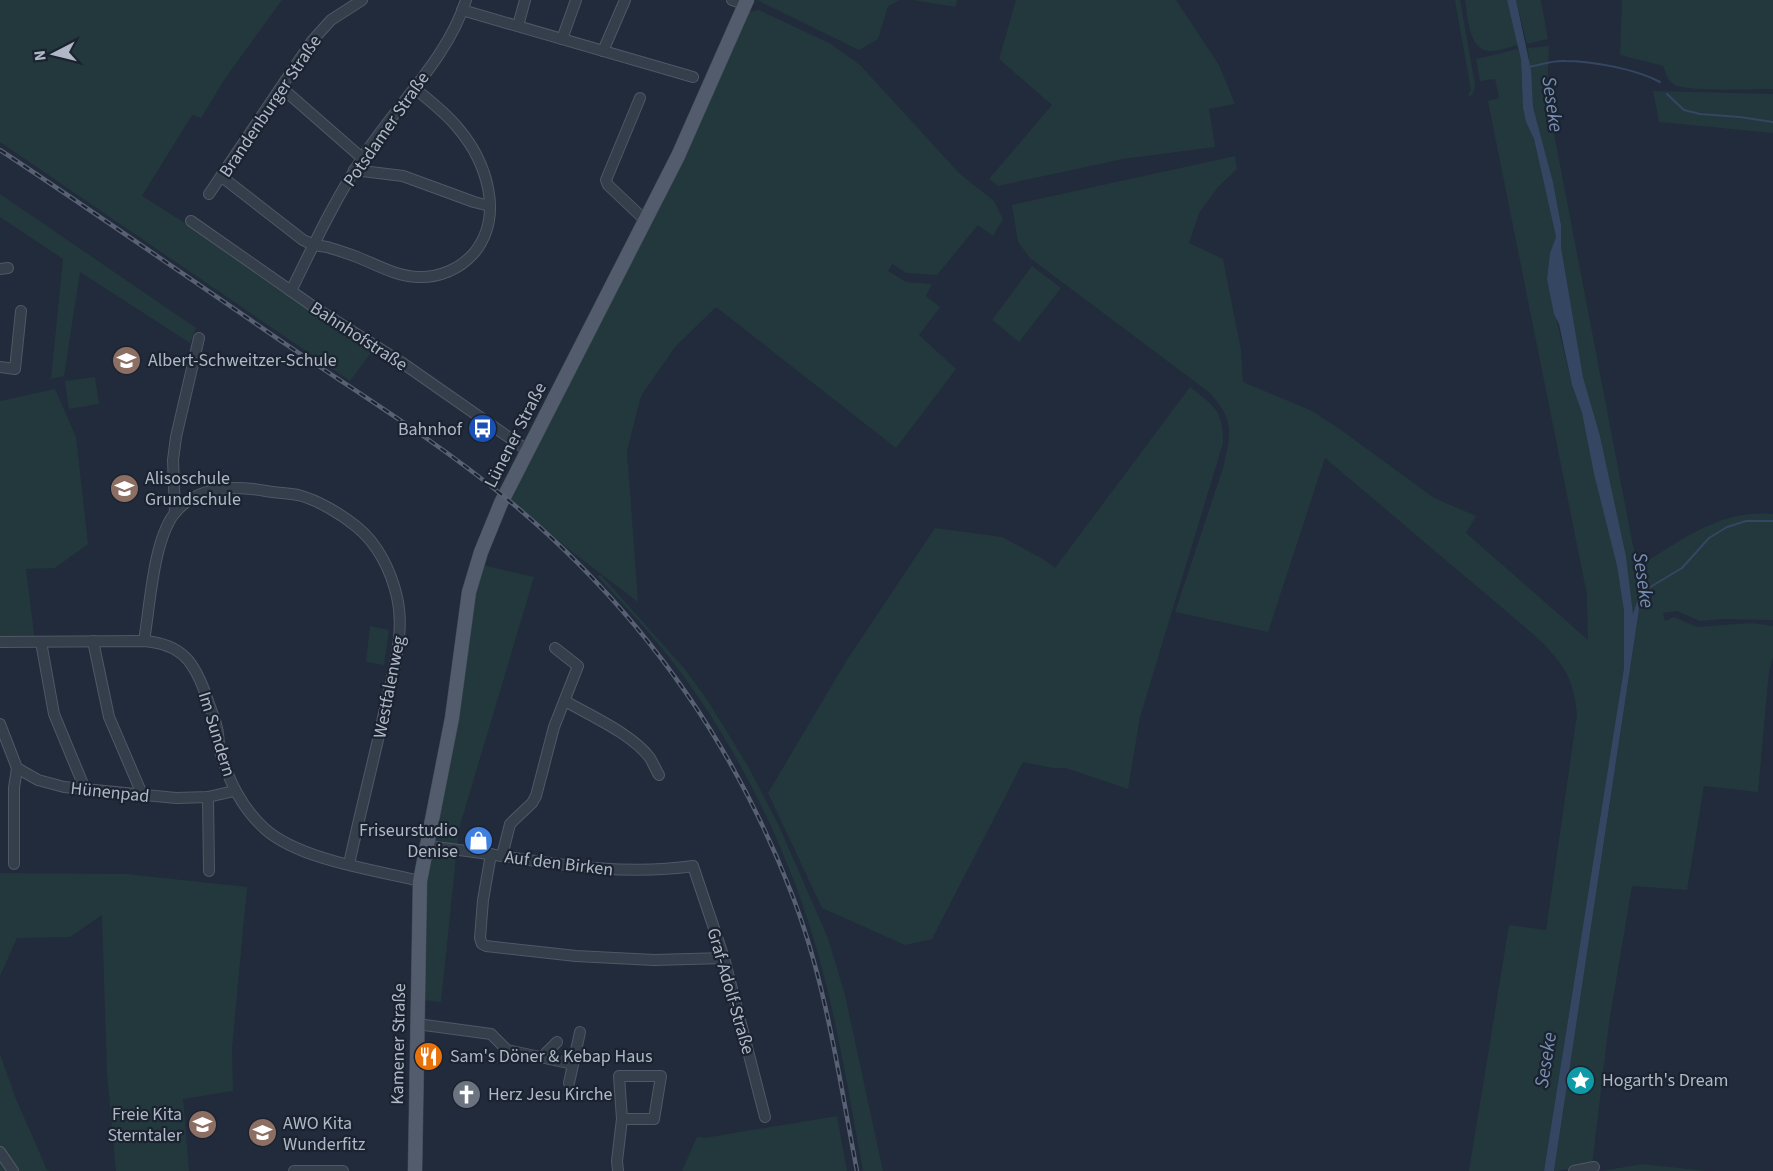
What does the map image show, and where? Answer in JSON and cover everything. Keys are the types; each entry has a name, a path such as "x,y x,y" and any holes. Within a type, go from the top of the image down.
{"main road":[{"name":"Lünener Straße","path":"418,918 420,881 452,718 472,580 493,520 678,156 741,2"},
{"name":"Kamener Straße","path":"415,1171 418,918"}],"street":[{"name":"Brandenburger Straße","path":"209,194 321,30 342,12 362,0"},
{"path":"518,26 525,0"},
{"path":"562,39 576,0"},
{"path":"603,51 625,0"},
{"path":"464,5 518,26 693,77"},
{"name":"Potsdamer Straße","path":"291,291 354,170 386,123 445,46 464,5"},
{"path":"282,88 362,158"},
{"path":"222,177 303,240 314,245 327,247 405,276 434,276 459,266 468,260 486,232 490,194 485,177 470,146 458,128 414,88"},
{"path":"640,98 606,180 608,185 646,221"},
{"path":"354,170 403,176 490,206"},
{"name":"Bahnhofstraße","path":"191,221 527,450"},
{"path":"0,367 15,369 21,311"},
{"path":"175,513 173,460 199,338"},
{"name":"Westfalenweg","path":"144,641 159,546 175,513 201,494 225,487 245,487 297,495 339,515 358,528 373,543 391,575 398,598 401,623 380,737 349,864"},
{"path":"93,640 110,717 142,795"},
{"name":"Im Sundern","path":"0,642 144,641 166,644 174,648 188,658 196,670 217,725 220,750 234,791 246,810 277,838 303,851 420,881"},
{"path":"41,642 54,714 85,789"},
{"path":"555,648 578,666 554,728 536,796 532,803 510,824 496,855 483,900 480,938 482,944 588,957 654,960 724,958"},
{"path":"565,701 604,722 636,744 650,758 659,775"},
{"path":"0,723 17,768 14,788 14,864"},
{"name":"Hünenpad","path":"17,768 38,780 64,787 176,798 208,798 234,791"},
{"path":"208,798 209,871"},
{"name":"Auf den Birken","path":"426,846 552,864 622,870 661,870 693,866"},
{"name":"Graf-Adolf-Straße","path":"693,866 724,958 765,1117"},
{"path":"417,1024 492,1034 507,1050 573,1064"},
{"path":"569,1083 580,1032"},
{"path":"541,1058 557,1042"},
{"path":"618,1171 622,1119 620,1076 661,1076 654,1119 622,1119"},
{"path":"0,1152 13,1171"},
{"path":"1574,1171 1594,1167"},
{"path":"294,1171 343,1171"}],"green space":[{"path":"0,0 282,0 224,80 201,118 192,115 142,196 261,271 373,350 350,381 0,142"},
{"path":"757,0 900,0 888,6 878,39 859,50"},
{"path":"912,0 957,0 956,7"},
{"path":"1016,0 1176,0 1219,65 1235,104 1209,109 1215,147 1123,159 998,186 989,179 1052,105 999,59"},
{"path":"1455,0 1460,0 1475,85 1473,94 1467,97 1471,90"},
{"path":"1465,0 1507,0 1518,45 1495,51 1481,49 1476,44 1470,30"},
{"path":"1516,0 1541,0 1548,39 1527,44"},
{"path":"1622,0 1773,0 1773,89 1682,87 1671,82 1663,66 1620,55"},
{"path":"759,10 831,44 860,65 960,174 994,201 1003,219 993,236 978,225 937,275 906,273 892,264 888,271 906,282 932,284 926,296 940,307 919,335 956,369 896,448 716,307 675,347 641,396 627,451 638,602 571,551 511,500 749,12"},
{"path":"1549,46 1547,97 1637,558 1649,560 1693,533 1722,520 1755,514 1773,514 1773,620 1700,621 1677,611 1663,613 1665,621 1674,617 1697,627 1751,623 1773,626 1773,657 1769,671 1758,792 1704,786 1687,890 1632,886 1609,1023 1592,1165 1557,1171 1554,1171 1640,604 1637,603 1633,616 1626,556 1600,436 1583,377 1561,247 1561,225 1553,182 1533,107 1528,48"},
{"path":"1518,49 1521,60 1523,108 1526,122 1534,139 1556,237 1550,253 1547,279 1572,385 1582,413 1594,474 1617,566 1624,611 1624,668 1544,1171 1469,1171 1509,925 1546,930 1577,715 1569,679 1551,652 1533,634 1325,458 1268,632 1175,612 1223,468 1229,436 1224,412 1210,393 1030,258 1018,242 1012,205 1235,156 1237,169 1218,187 1199,213 1189,243 1223,259 1241,350 1243,382 1312,411 1434,498 1476,516 1466,533 1588,640 1587,595 1488,101 1499,98 1495,79 1480,81 1476,59"},
{"path":"1653,91 1773,94 1773,133 1659,122"},
{"path":"0,194 196,328 190,343 80,272 64,376 51,379 63,259 0,217"},
{"path":"1032,266 1061,288 1019,342 992,320"},
{"path":"95,377 99,404 69,409 65,381"},
{"path":"1190,387 1216,410 1222,423 1223,443 1140,717 1128,789 1066,768 1023,762 932,939 905,945 822,908 768,793 847,660 935,528 1002,537 1055,568"},
{"path":"55,389 76,437 88,544 55,568 26,569 35,641 0,639 0,401"},
{"path":"474,563 534,577 459,829 441,1002 413,999 418,891"},
{"path":"601,575 684,668 708,701 749,768 779,826 828,938 845,995 883,1171 863,1171 840,1048 819,957 798,893 770,824 736,757 696,694 637,619 597,576"},
{"path":"370,626 389,630 384,665 366,662"},
{"path":"0,873 126,874 247,887 232,1048 233,1091 183,1099 189,1171 116,1171 107,1073 102,915 70,937 17,938 0,976"},
{"path":"0,1054 16,1099 47,1170 51,1171 0,1171"},
{"path":"837,1116 847,1171 682,1171 697,1137 704,1138"},
{"path":"1642,1164 1706,1171 1602,1171"}],"water":[{"path":"1507,0 1516,0 1531,70 1533,107 1553,182 1561,225 1561,247 1583,377 1600,436 1626,556 1633,614 1637,602 1640,603 1554,1171 1544,1171 1624,668 1624,611 1617,566 1594,474 1582,413 1572,385 1547,279 1550,253 1556,237 1534,139 1526,122 1523,108 1521,60"}],"waterway":[{"path":"1528,67 1556,61 1588,62 1627,70 1660,82"},
{"path":"1667,94 1684,110 1700,114 1773,122"},
{"name":"Seseke","path":"1639,604 1642,592 1682,568 1709,538 1727,527 1746,521 1773,521"}],"railway":[{"path":"0,150 400,420 481,478 554,540 638,629 675,677 709,727 767,835 791,892 823,995 857,1171"}],"place":[{"name":"Albert-Schweitzer-Schule","path":"127,360"},
{"name":"Bahnhof","path":"483,429"},
{"name":"Alisoschule Grundschule","path":"124,488"},
{"name":"Friseurstudio Denise","path":"479,840"},
{"name":"Sam's Döner & Kebap Haus","path":"429,1056"},
{"name":"Hogarth's Dream","path":"1581,1080"},
{"name":"Herz Jesu Kirche","path":"467,1094"},
{"name":"Freie Kita Sterntaler","path":"203,1124"},
{"name":"AWO Kita Wunderfitz","path":"262,1133"}]}
